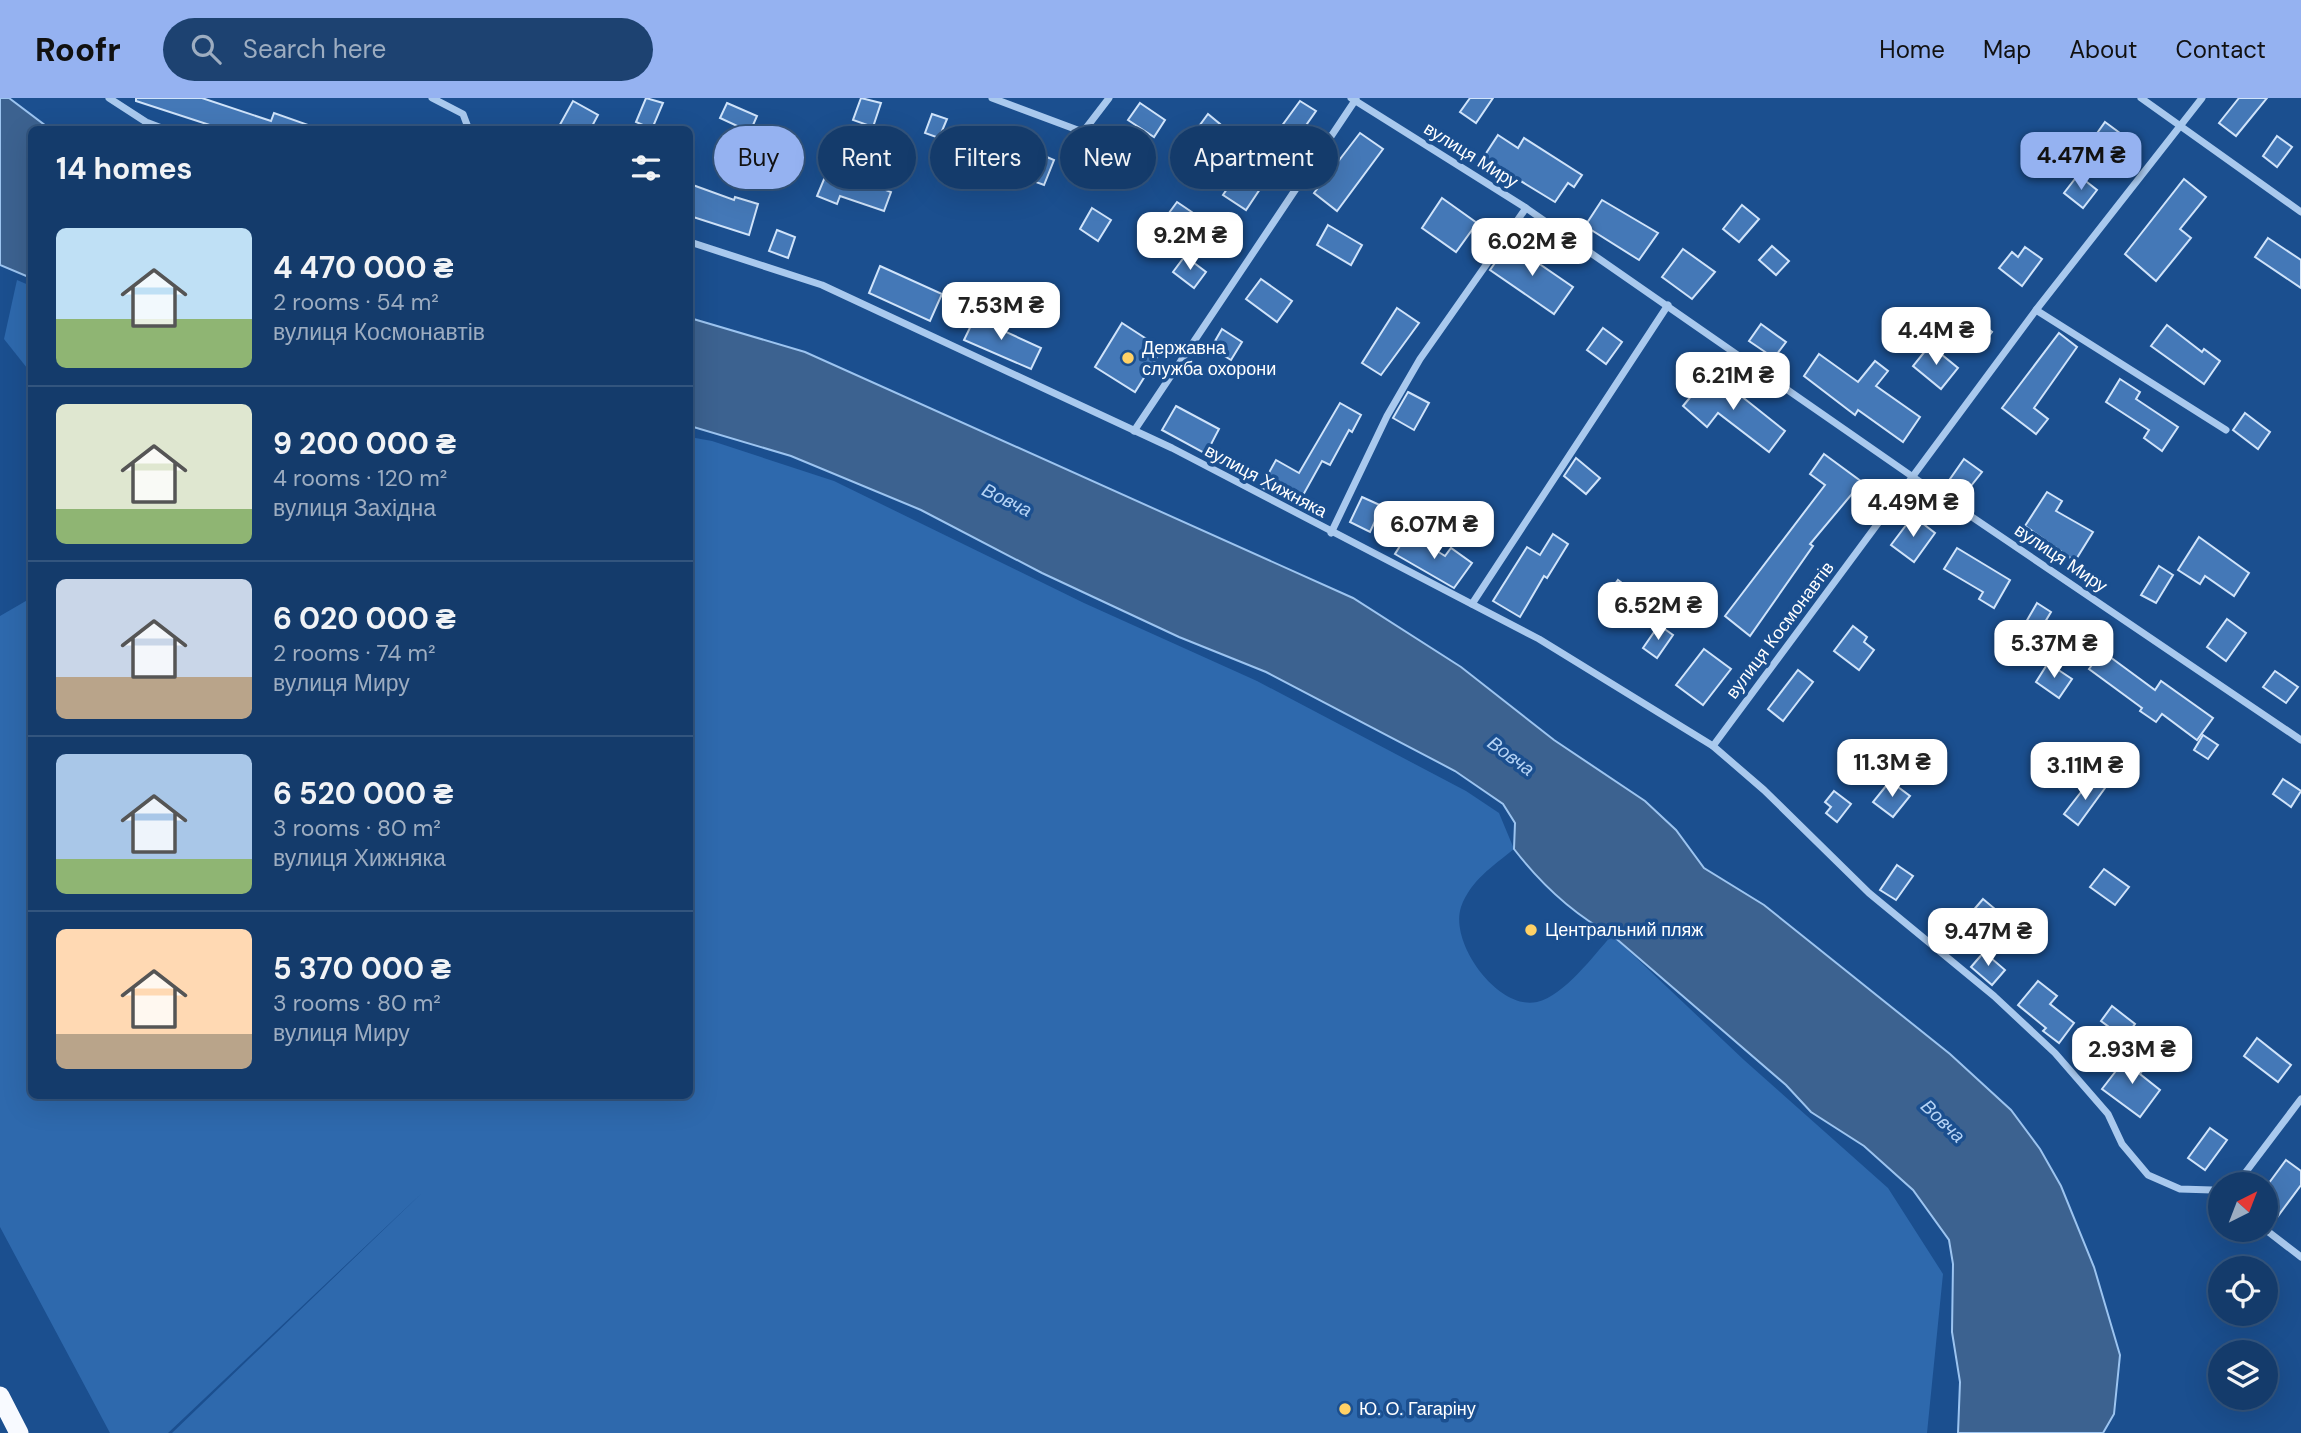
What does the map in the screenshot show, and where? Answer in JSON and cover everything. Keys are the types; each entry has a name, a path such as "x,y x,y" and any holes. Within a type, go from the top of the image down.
{"highway":[{"path":"0,1396 19,1433"}],"street":[{"path":"109,98 156,126"},
{"path":"432,98 463,114 468,126"},
{"path":"992,98 1083,132 1109,98"},
{"path":"2141,98 2301,212"},
{"name":"вулиця Космонавтів","path":"1713,746 2036,310 2202,98"},
{"path":"1134,431 1354,99"},
{"name":"вулиця Миру","path":"1354,99 1526,208 1913,477 2301,740"},
{"path":"1331,533 1387,416 1420,359 1526,208"},
{"name":"вулиця Хижняка","path":"693,243 822,285 1172,448 1539,639 1713,746 1764,790 1869,894 1994,996 2055,1053 2108,1114 2122,1144 2148,1174 2180,1189 2208,1190"},
{"path":"1472,604 1668,305"},
{"path":"2036,310 2226,430"},
{"path":"2246,1172 2301,1099"},
{"path":"2278,1239 2301,1257"}],"shaded area":[{"path":"17,280 28,285 28,369 4,339"},
{"path":"693,438 712,441 834,481 1084,603 1257,681 1466,791 1499,813 1514,849 1470,889 1461,907 1459,922 1462,939 1470,956 1493,986 1522,1002 1537,1002 1547,998 1578,974 1612,935 1744,1060 1888,1188 1943,1274 1927,1433 172,1433 424,1191 168,1433 110,1433 0,1227 0,616 28,600 28,1099 693,1099"}],"water":[{"path":"0,98 9,98 46,126 28,126 28,277 0,265"},
{"name":"Вовча","path":"693,319 805,352 1353,598 1461,667 1554,740 1645,801 1676,830 1704,868 1764,905 1950,1054 2011,1110 2040,1149 2061,1186 2094,1267 2120,1355 2114,1414 2103,1433 1958,1433 1960,1382 1952,1332 1953,1264 1949,1240 1913,1190 1864,1146 1811,1112 1786,1085 1612,935 1584,918 1547,886 1514,849 1515,823 1503,804 1455,771 1266,672 1179,637 1042,573 921,510 791,456 693,427"}],"building":[{"path":"136,98 202,98 271,121 274,113 311,126 213,126 136,101"},
{"path":"646,98 663,103 653,126 636,122"},
{"path":"861,98 881,103 873,126 853,120"},
{"path":"1470,98 1493,98 1476,123 1460,112"},
{"path":"2239,98 2267,98 2236,136 2219,123"},
{"path":"573,101 598,115 592,126 559,126"},
{"path":"1300,101 1316,111 1305,126 1282,126"},
{"path":"727,103 757,116 753,126 737,126 720,118"},
{"path":"1140,103 1165,120 1156,134 1156,126 1137,126 1128,120"},
{"path":"932,114 947,119 944,126 930,126 930,135 925,133"},
{"path":"1208,114 1220,124 1218,126 1199,126"},
{"path":"2105,122 2132,142 2120,159 2093,139"},
{"path":"1360,133 1383,149 1337,211 1314,193 1317,189 1338,189 1338,162"},
{"path":"1498,135 1518,148 1524,138 1582,175 1574,187 1568,183 1555,202 1483,158"},
{"path":"2277,136 2292,147 2277,167 2263,156"},
{"path":"1046,157 1054,160 1046,180"},
{"path":"2078,175 2097,190 2083,208 2064,193"},
{"path":"2184,179 2206,197 2180,229 2191,238 2156,281 2125,254"},
{"path":"693,185 734,200 735,197 758,204 749,235 693,217"},
{"path":"820,189 883,189 891,192 884,211 840,196 837,204 817,196"},
{"path":"1227,189 1260,189 1246,210 1223,195"},
{"path":"1442,198 1477,223 1456,252 1422,228"},
{"path":"1602,200 1658,233 1639,260 1585,226"},
{"path":"1177,202 1202,219 1191,235 1166,217"},
{"path":"1742,205 1759,219 1739,242 1723,229"},
{"path":"1092,208 1111,220 1098,241 1080,229"},
{"path":"1328,225 1362,245 1351,265 1317,245"},
{"path":"777,230 795,237 788,258 769,251"},
{"path":"2268,238 2301,260 2301,288 2255,257"},
{"path":"1509,243 1573,287 1554,314 1490,270"},
{"path":"1772,246 1789,261 1776,275 1759,260"},
{"path":"2025,247 2042,259 2022,286 1999,268 2012,252 2018,257"},
{"path":"1683,249 1715,272 1692,299 1662,277"},
{"path":"1185,256 1206,272 1194,288 1173,272"},
{"path":"880,266 942,294 930,321 869,293"},
{"path":"1261,279 1292,301 1277,322 1246,299"},
{"path":"1397,308 1419,323 1381,375 1362,363"},
{"path":"1966,310 1992,332 1981,346 1954,324"},
{"path":"978,311 996,320 993,326 1041,348 1031,369 964,340"},
{"name":"Державна служба охорони","path":"1122,323 1162,349 1135,392 1095,367"},
{"path":"1761,324 1786,342 1774,358 1749,341"},
{"path":"2167,325 2202,352 2204,349 2220,361 2204,384 2151,346"},
{"path":"1603,328 1622,342 1606,364 1587,350"},
{"path":"1222,329 1242,342 1231,360 1211,348"},
{"path":"2059,333 2077,347 2034,408 2048,419 2036,434 2002,408"},
{"path":"1930,345 1958,368 1941,389 1913,366"},
{"path":"1819,354 1858,382 1875,361 1888,371 1876,386 1920,417 1903,442 1858,410 1855,415 1804,376"},
{"path":"1711,372 1785,431 1769,452 1718,413 1707,427 1683,406"},
{"path":"2120,379 2140,392 2136,399 2178,427 2162,451 2144,438 2149,430 2106,402"},
{"path":"1408,392 1429,403 1414,430 1393,418"},
{"path":"1340,403 1361,415 1352,432 1349,430 1330,465 1322,461 1297,506 1261,487 1276,460 1299,473"},
{"path":"1176,406 1219,429 1206,454 1162,430"},
{"path":"2245,413 2270,432 2258,449 2233,430"},
{"path":"1824,454 1862,482 1810,544 1813,546 1750,636 1725,616 1825,485 1810,474"},
{"path":"1576,458 1600,478 1586,494 1564,476"},
{"path":"1964,459 1982,472 1967,491 1950,479"},
{"path":"2047,492 2062,501 2056,511 2093,532 2075,561 2025,526"},
{"path":"1362,497 1382,506 1370,532 1350,522"},
{"path":"1913,516 1935,533 1914,562 1891,545"},
{"path":"1408,533 1445,556 1451,548 1472,563 1454,588 1395,554"},
{"path":"1553,534 1568,544 1547,578 1544,576 1520,617 1493,601 1527,547 1540,555"},
{"path":"2199,537 2249,573 2234,596 2205,576 2200,584 2178,570"},
{"path":"1957,548 2010,580 1994,608 1979,599 1983,592 1944,569"},
{"path":"2159,566 2173,575 2156,603 2141,595"},
{"path":"1618,580 1634,592 1617,615 1601,603"},
{"path":"2037,603 2051,612 2036,637 2022,629"},
{"path":"2227,619 2246,633 2226,661 2207,647"},
{"path":"1659,625 1673,635 1657,658 1643,648"},
{"path":"1853,626 1867,637 1864,642 1874,650 1859,670 1834,651"},
{"path":"1704,649 1731,669 1703,705 1676,685"},
{"path":"2102,651 2155,690 2161,681 2213,718 2197,740 2162,714 2156,722 2140,711 2142,708 2089,669"},
{"path":"2048,663 2072,679 2059,698 2036,682"},
{"path":"1798,670 1813,682 1783,721 1768,709"},
{"path":"2275,671 2298,687 2286,703 2263,687"},
{"path":"2203,735 2218,745 2208,759 2194,750"},
{"path":"2092,778 2105,788 2078,825 2064,814"},
{"path":"2283,779 2301,791 2291,807 2273,794"},
{"path":"1890,781 1910,796 1893,817 1873,802"},
{"path":"1834,791 1851,804 1837,822 1826,813 1831,807 1825,802"},
{"path":"1897,865 1913,876 1896,900 1880,890"},
{"path":"2104,869 2129,887 2115,905 2090,887"},
{"path":"1983,899 1995,909 1978,929 1966,919"},
{"path":"1984,952 2005,970 1992,985 1971,967"},
{"path":"2038,981 2057,996 2050,1004 2074,1023 2059,1043 2043,1031 2046,1028 2018,1005"},
{"path":"2112,1006 2135,1024 2124,1038 2101,1021"},
{"path":"2257,1038 2291,1065 2278,1082 2244,1056"},
{"path":"2129,1054 2146,1066 2140,1074 2160,1090 2140,1117 2102,1089"},
{"path":"2210,1128 2227,1140 2205,1170 2188,1158"},
{"path":"2286,1160 2301,1171 2301,1185 2278,1216 2278,1172"}],"place":[{"name":"Державна служба охорони","path":"1128,358"},
{"name":"Центральний пляж","path":"1531,930"},
{"name":"Ю. О. Гагаріну","path":"1345,1409"}]}
